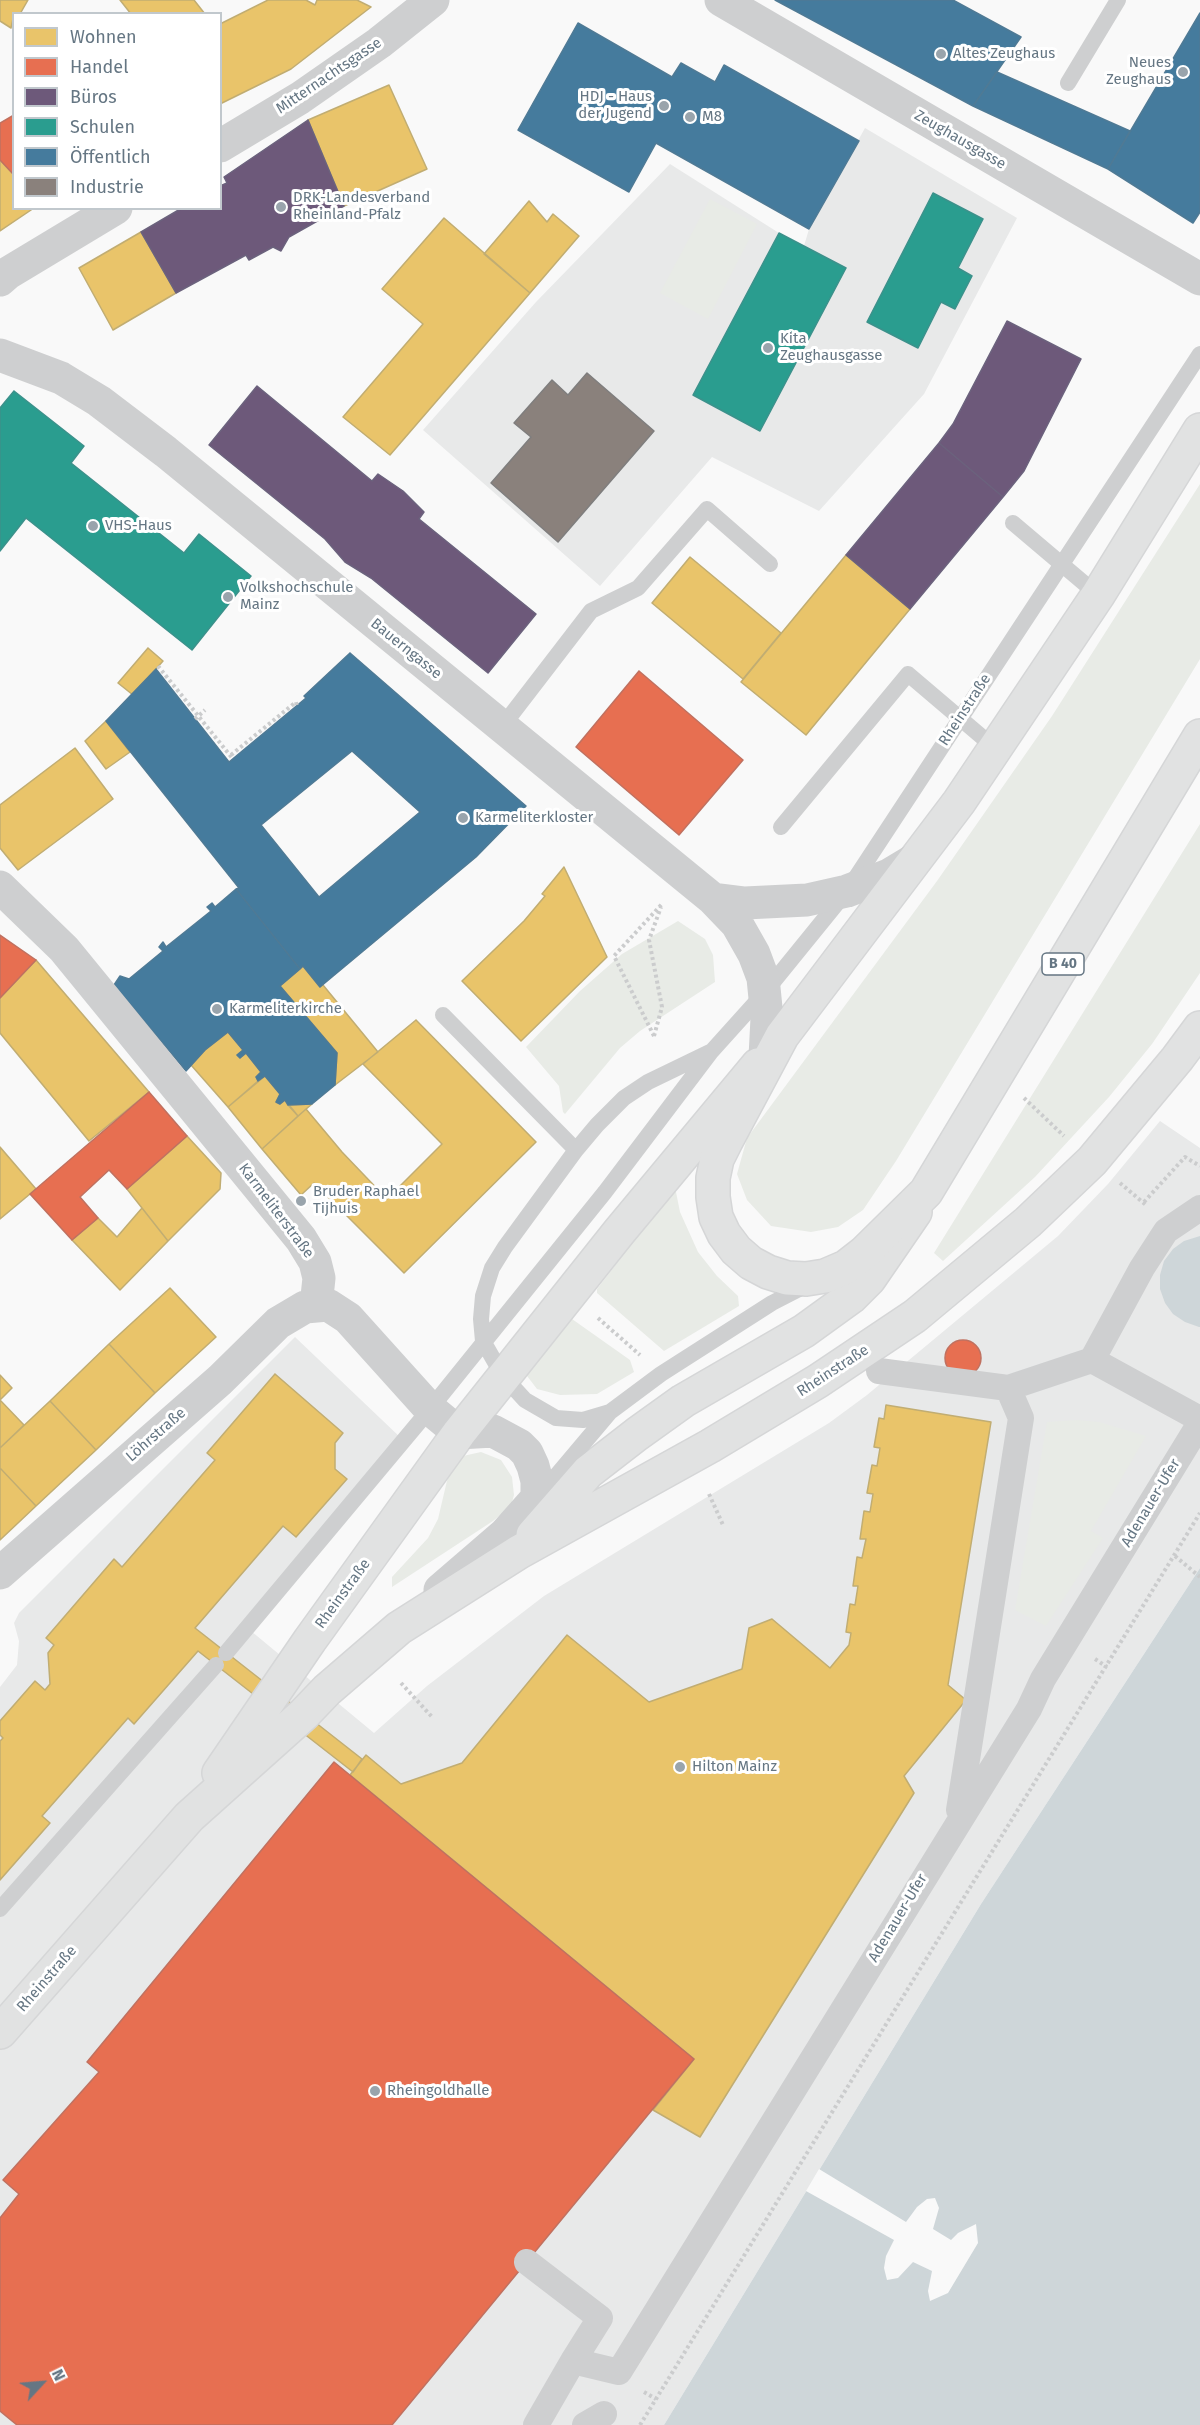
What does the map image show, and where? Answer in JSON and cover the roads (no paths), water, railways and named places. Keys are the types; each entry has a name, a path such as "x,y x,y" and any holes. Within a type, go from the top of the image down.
{"main road":[{"name":"Rheinstraße","path":"189,1817 310,1640 459,1433 503,1376 774,1046 914,861 995,748 1098,595 1200,430"},
{"name":"Rheinstraße","path":"774,1046 717,1159 713,1178 716,1217 724,1234 736,1250 751,1263 786,1278 806,1279 825,1276 846,1267 864,1254 926,1192 1200,736"},
{"name":"Rheinstraße","path":"0,2032 189,1817 304,1714 327,1690 399,1628 519,1552 710,1446 818,1382 915,1316 1028,1222 1092,1161 1200,1028"},
{"path":"519,1552 588,1472 637,1434 683,1401 804,1331 851,1297 869,1280 885,1258 926,1192"}],"street":[{"name":"Mitternachtsgasse","path":"222,145 300,98 379,43 433,0"},
{"name":"Zeughausgasse","path":"721,0 1200,279"},
{"path":"0,280 113,210"},
{"name":"Bauerngasse","path":"0,355 61,378 99,401 166,452 713,899 737,924 754,954 763,978 767,1018 774,1046"},
{"path":"713,899 745,903 807,900 847,891 890,874 914,861"},
{"name":"Karmeliterstraße","path":"0,886 64,949 301,1239 315,1262 319,1278 316,1306"},
{"path":"879,1371 1008,1388 1092,1360 1142,1268 1166,1231 1200,1208"},
{"path":"316,1306 328,1305 348,1318 430,1409 459,1433 493,1431 519,1445 527,1453 533,1466 537,1481 537,1498"},
{"name":"Löhrstraße","path":"0,1573 220,1380 278,1323 304,1307 316,1306"},
{"name":"Adenauer-Ufer","path":"573,2361 619,2372 957,1822 1029,1709 1043,1679 1200,1421 1092,1360"},
{"path":"957,1822 1021,1418 1008,1388"},
{"name":"Rheinstraße","path":"399,1628 505,1534 537,1498"},
{"path":"527,2262 600,2318 536,2425"}],"lane":[{"path":"1068,82 1118,0"},
{"name":"Rheinstraße","path":"0,1909 221,1659 430,1409 605,1192 711,1052 765,992 847,891 1200,354"},
{"path":"501,728 591,611 638,588 707,509 770,564"},
{"path":"1013,523 1098,595"},
{"path":"781,826 908,675 995,748"},
{"path":"443,1015 576,1150"},
{"name":"Rheinstraße","path":"610,1412 583,1420 556,1418 525,1400 503,1376 483,1341 481,1319 483,1296 492,1268 576,1150 624,1098 674,1067 711,1052"},
{"name":"Rheinstraße","path":"537,1498 610,1412 661,1374 772,1303 825,1276"}],"place":[{"name":"Altes Zeughaus","path":"941,54"},
{"name":"Neues Zeughaus","path":"1183,72"},
{"name":"HDJ - Haus der Jugend","path":"664,106"},
{"name":"M8","path":"690,117"},
{"name":"DRK-Landesverband Rheinland-Pfalz","path":"281,207"},
{"name":"Kita Zeughausgasse","path":"768,348"},
{"name":"VHS-Haus","path":"93,526"},
{"name":"Volkshochschule Mainz","path":"228,597"},
{"name":"Karmeliterkloster","path":"463,818"},
{"name":"Karmeliterkirche","path":"217,1009"},
{"name":"Bruder Raphael Tijhuis","path":"301,1201"},
{"name":"Hilton Mainz","path":"680,1767"},
{"name":"Rheingoldhalle","path":"375,2091"}]}
